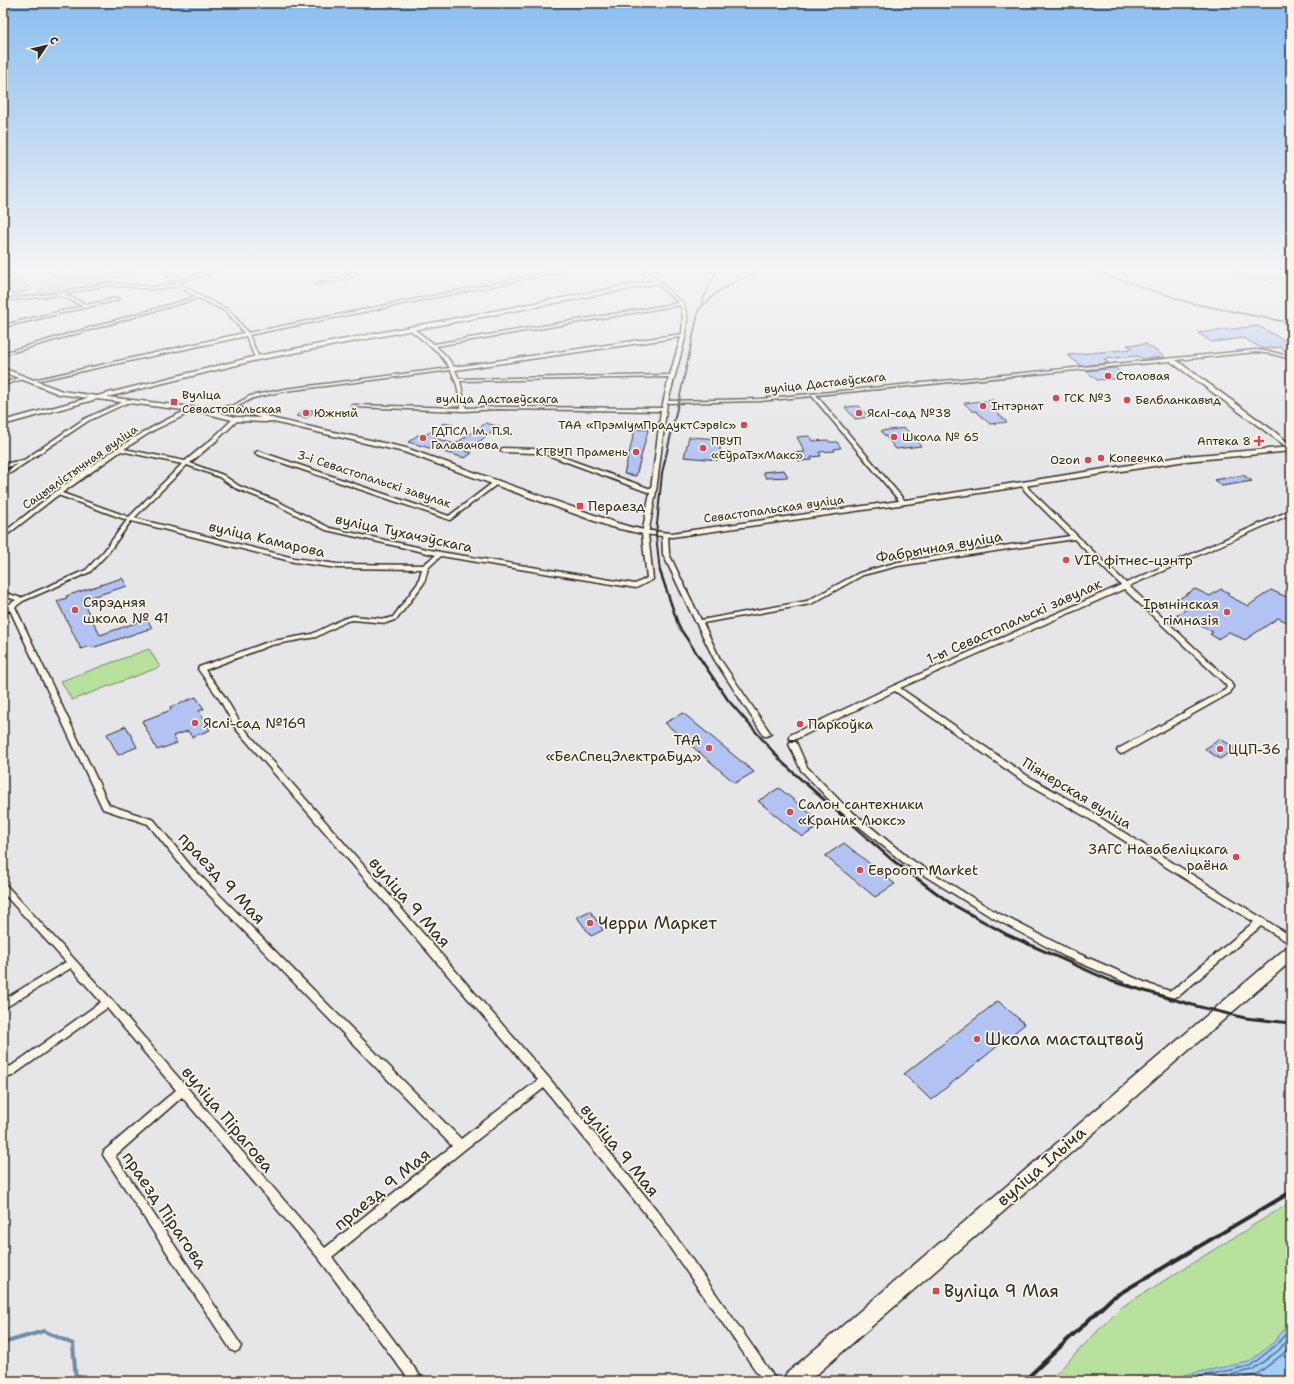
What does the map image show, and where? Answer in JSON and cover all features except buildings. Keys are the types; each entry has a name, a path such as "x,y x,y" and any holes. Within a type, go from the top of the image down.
{"main road":[{"name":"вуліца Ільіча","path":"793,1381 1291,952"}],"street":[{"path":"3,354 66,336"},
{"path":"3,384 239,336"},
{"path":"248,336 257,358"},
{"path":"3,423 143,385 257,358 372,336"},
{"path":"422,336 436,345 452,369 458,380 464,410"},
{"path":"436,345 492,336"},
{"path":"221,416 219,414 220,411 231,408 252,397 285,390 452,369 680,336"},
{"path":"645,534 653,492 665,401 684,336"},
{"name":"вуліца Дастаеўскага","path":"665,401 760,400 1256,351 1291,358"},
{"path":"1171,360 1273,433 1291,448"},
{"name":"Севастопальская вуліца","path":"3,370 61,393 197,410 238,419 273,420"},
{"path":"458,380 672,376"},
{"path":"813,394 903,502"},
{"path":"3,476 86,420 129,401"},
{"name":"вуліца Дастаеўскага","path":"353,406 464,410 504,408 664,410"},
{"name":"Севастопальская вуліца","path":"197,410 231,408 248,411 273,420 406,450 614,525 645,534 665,535 903,502 1198,458 1291,448"},
{"name":"Сацыялістычная вуліца","path":"3,536 57,493 119,450 154,428 197,410"},
{"path":"3,611 21,600 88,571 106,552 130,519 186,463 238,419 249,416 250,414 248,411"},
{"name":"вуліца Тухачэўскага","path":"119,450 186,463 221,476 237,487 275,502 328,529 440,554 636,586 650,579 645,534"},
{"path":"503,450 534,451 549,454 653,492"},
{"name":"3-і Севастопальскі завулак","path":"258,452 450,518 497,482"},
{"path":"3,466 30,459"},
{"path":"1024,484 1027,490 1074,537 1228,683 1230,687 1228,691 1121,750"},
{"name":"вуліца Камарова","path":"57,493 130,519 294,560 337,566 424,567"},
{"name":"1-ы Севастопальскі завулак","path":"1262,920 1178,992 1171,995 1149,988 1067,953 1046,942 991,913 907,861 842,808 804,768 793,741 895,688 1126,587 1291,512"},
{"path":"665,535 666,554 698,622 717,659 767,734"},
{"name":"Фабрычная вуліца","path":"698,622 809,603 861,574 898,564 1074,537"},
{"path":"424,567 440,554"},
{"name":"вуліца 9 Мая","path":"424,567 421,583 395,618 386,621 353,618 344,620 314,636 270,643 201,669 223,699 239,727 545,1081 656,1218 770,1381"},
{"path":"3,594 21,600"},
{"name":"праезд 9 Мая","path":"11,606 106,807 151,822 187,867 460,1146"},
{"name":"Піянерская вуліца","path":"895,688 1023,777 1091,816 1262,920 1291,940"},
{"name":"вуліца Пірагова","path":"3,887 108,1002 324,1256 417,1381"},
{"path":"3,1005 72,963"},
{"path":"3,1066 9,1073 108,1002"},
{"name":"праезд 9 Мая","path":"324,1256 460,1146 545,1081"},
{"name":"праезд Пірагова","path":"183,1090 108,1155 236,1346"}],"green space":[{"path":"149,649 160,667 72,700 61,681"},
{"path":"1291,1202 1291,1322 1273,1343 1249,1362 1185,1375 1176,1381 1049,1381 1120,1308"}],"water":[{"path":"1291,1322 1291,1381 1176,1381 1185,1375 1249,1362 1273,1343"}],"waterway":[{"path":"3,1343 44,1331 73,1344 76,1381"}],"railway":[{"path":"678,405 693,336"},
{"path":"660,572 656,535 662,473 678,404"},
{"path":"660,571 679,627 728,700 783,763 805,783"},
{"path":"804,782 891,859 950,903 1006,934 1111,981 1196,1006 1245,1018 1291,1023"},
{"path":"1024,1381 1112,1298 1291,1192"}],"place":[{"name":"Столовая","path":"1108,376"},
{"name":"ГСК №3","path":"1056,398"},
{"name":"Белбланкавыд","path":"1127,400"},
{"name":"Вуліца Севастопальская","path":"174,402"},
{"name":"Інтэрнат","path":"983,406"},
{"name":"Южный","path":"306,413"},
{"name":"Яслі-сад №38","path":"859,413"},
{"name":"ТАА «ПрэміумПрадуктСэрвіс»","path":"744,425"},
{"name":"Школа № 65","path":"894,437"},
{"name":"ГДПСЛ ім. П.Я. Галавачова","path":"423,438"},
{"name":"Аптека 8","path":"1259,441"},
{"name":"ПВУП «ЕўраТэхМакс»","path":"703,448"},
{"name":"КГВУП Прамень","path":"636,452"},
{"name":"Копеечка","path":"1101,458"},
{"name":"Ozon","path":"1088,460"},
{"name":"Пераезд","path":"580,506"},
{"name":"VIP фітнес-цэнтр","path":"1066,560"},
{"name":"Сярэдняя школа № 41","path":"75,610"},
{"name":"Ірынінская гімназія","path":"1227,612"},
{"name":"Яслі-сад №169","path":"195,723"},
{"name":"Паркоўка","path":"800,724"},
{"name":"ТАА «БелСпецЭлектраБуд»","path":"709,748"},
{"name":"ЦЦП-36","path":"1220,749"},
{"name":"Салон сантехники «Краник Люкс»","path":"790,812"},
{"name":"ЗАГС Навабеліцкага раёна","path":"1236,857"},
{"name":"Евроопт Market","path":"860,870"},
{"name":"Черри Маркет","path":"590,923"},
{"name":"Школа мастацтваў","path":"977,1039"},
{"name":"Вуліца 9 Мая","path":"936,1291"}]}
